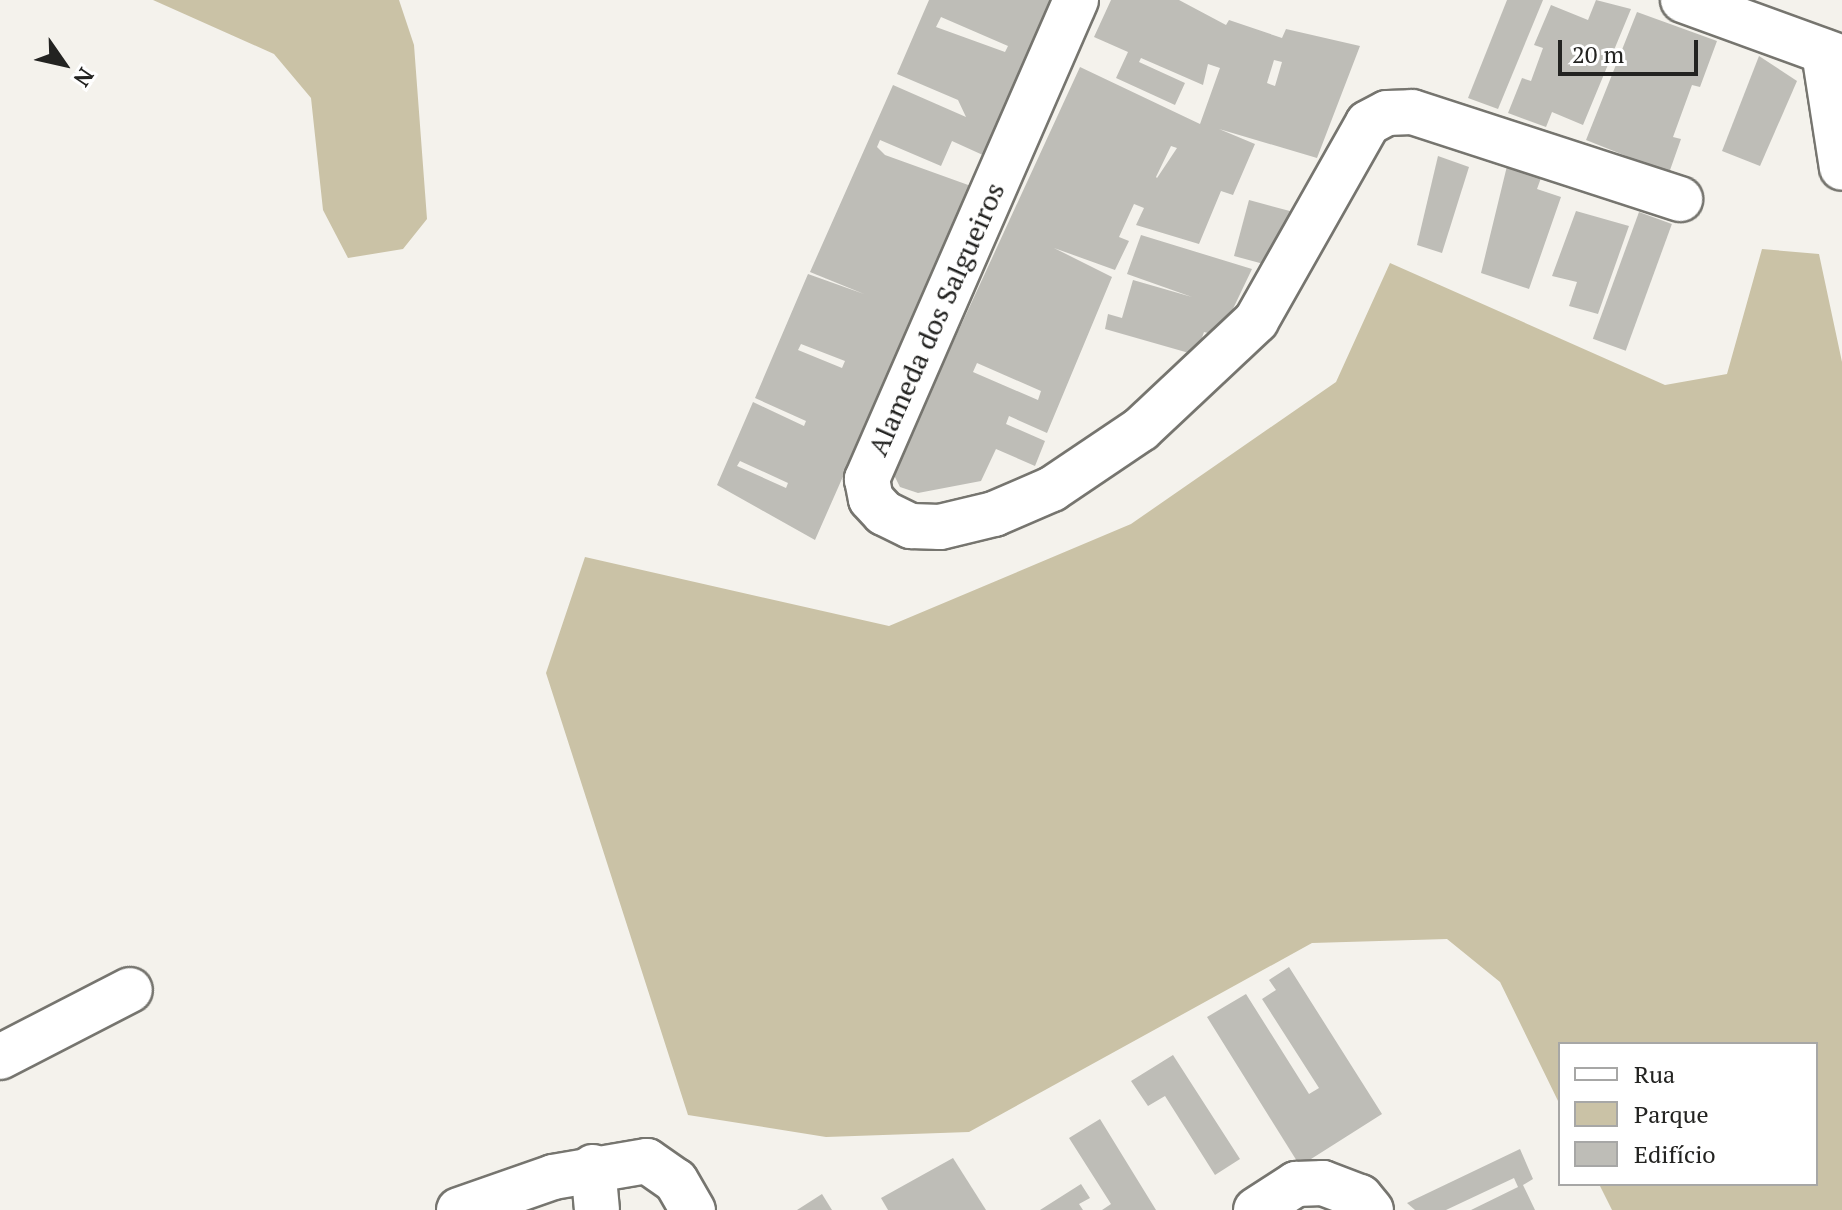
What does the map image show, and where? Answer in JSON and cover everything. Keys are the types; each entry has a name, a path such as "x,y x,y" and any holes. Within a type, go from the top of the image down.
{"street":[{"name":"Alameda dos Salgueiros","path":"1076,0 867,479 871,499 911,526 940,527 994,514 1052,489 1141,429 1256,321 1368,123 1387,113 1412,112 1680,199"},
{"path":"1683,0 1833,55 1842,168"},
{"path":"0,1057 130,990"},
{"path":"459,1210 473,1200 593,1167 647,1161 676,1181 693,1210"},
{"path":"593,1167 597,1210"},
{"path":"1256,1210 1296,1184 1323,1183 1360,1197 1371,1210"}],"green space":[{"path":"153,0 399,0 414,45 427,219 403,249 348,258 323,210 311,98 274,54"},
{"path":"1762,249 1819,254 1842,362 1842,1210 1612,1210 1600,1186 1818,1186 1818,1042 1558,1042 1558,1101 1500,982 1447,939 1312,943 969,1132 826,1137 688,1115 546,673 585,557 889,626 1131,524 1336,382 1390,263 1665,385 1727,374"}],"building":[{"path":"929,0 1056,0 985,156 952,141 941,166 880,140 877,147 885,155 971,186 815,540 717,485 753,402 804,426 806,421 755,398 808,274 864,294 810,272 893,85 966,117 958,100 897,74","holes":["941,17 1008,46 1005,52 936,27","801,344 845,361 842,368 798,350","740,461 788,483 786,488 737,466"]},
{"path":"1111,0 1179,0 1226,25 1229,20 1282,38 1286,29 1360,46 1317,158 1219,129 1255,144 1233,195 1221,191 1199,244 1136,225 1144,208 1134,204 1119,237 1129,241 1115,270 1054,248 1112,277 1047,433 1009,416 1006,424 1045,441 1035,466 996,449 981,481 918,493 900,487 893,473 1080,67 1200,124 1220,68 1208,64 1203,85 1141,58 1139,62 1185,83 1175,105 1116,78 1128,52 1094,37","holes":["1274,60 1282,62 1275,86 1267,83","1171,146 1177,148 1157,178","977,363 1041,391 1038,400 973,372"]},
{"path":"1507,0 1543,0 1498,109 1468,98"},
{"path":"1596,0 1631,9 1583,125 1552,112 1546,127 1508,113 1522,78 1531,81 1543,48 1534,45 1551,5 1588,20"},
{"path":"1637,12 1717,41 1700,87 1692,85 1673,137 1681,139 1669,173 1586,140"},
{"path":"1759,56 1797,81 1760,166 1722,151"},
{"path":"1438,156 1469,167 1442,253 1417,245"},
{"path":"1507,166 1541,178 1537,189 1561,197 1529,289 1481,273"},
{"path":"1249,200 1297,213 1282,269 1234,256"},
{"path":"1576,211 1629,226 1598,314 1569,306 1577,282 1552,276"},
{"path":"1639,212 1672,224 1626,351 1593,339"},
{"path":"1141,235 1252,269 1220,336 1204,332 1196,355 1105,329 1108,314 1122,318 1133,280 1192,297 1127,274"},
{"path":"1289,967 1382,1114 1300,1166 1207,1017 1246,994 1309,1094 1319,1088 1262,999 1276,990 1269,980"},
{"path":"1173,1055 1240,1159 1215,1175 1165,1096 1148,1106 1131,1081"},
{"path":"1100,1119 1156,1210 1102,1210 1111,1204 1069,1138"},
{"path":"1520,1149 1533,1179 1523,1185 1535,1210 1471,1210 1518,1187 1514,1178 1446,1210 1415,1210 1407,1203"},
{"path":"953,1158 986,1210 888,1210 881,1198"},
{"path":"1081,1184 1090,1198 1079,1204 1083,1210 1040,1210"},
{"path":"822,1194 832,1210 797,1210"}]}
